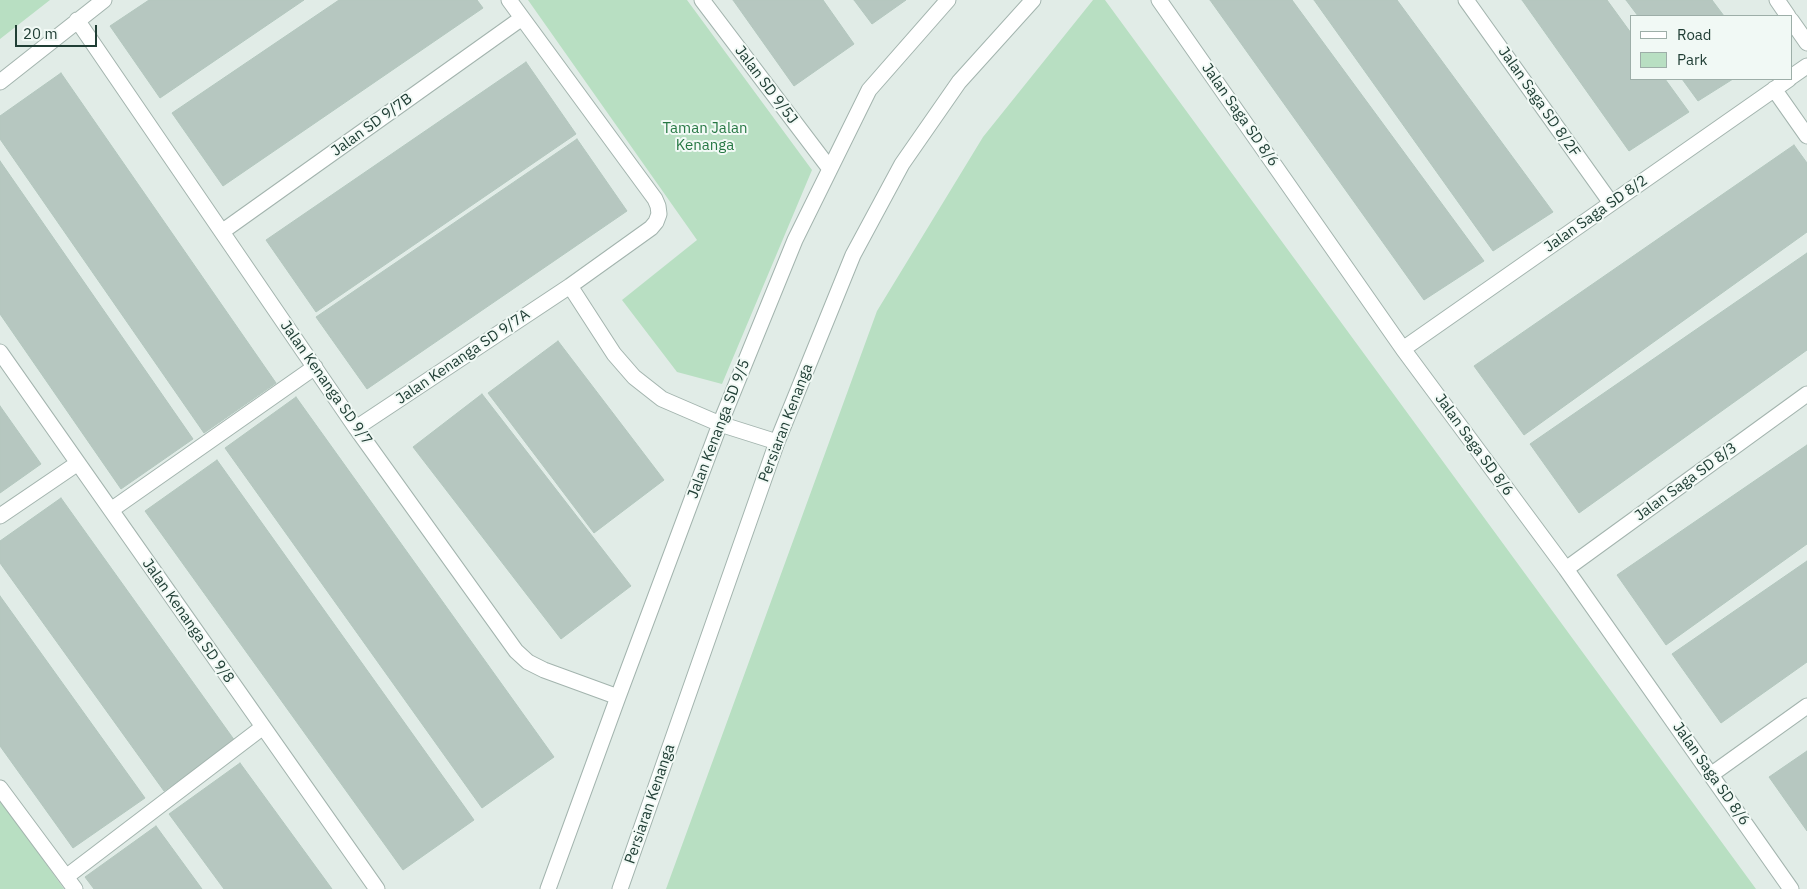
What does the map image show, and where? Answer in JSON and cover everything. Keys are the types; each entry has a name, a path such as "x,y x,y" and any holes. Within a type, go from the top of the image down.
{"street":[{"path":"0,82 104,0"},
{"path":"509,0 522,18"},
{"name":"Jalan SD 9/5J","path":"702,0 830,169"},
{"name":"Jalan Kenanga SD 9/5","path":"548,889 720,424 795,240 869,90 948,0"},
{"name":"Persiaran Kenanga","path":"620,889 777,442 853,255 902,164 959,82 1033,0"},
{"name":"Jalan Saga SD 8/6","path":"1159,0 1404,349 1566,569 1712,774 1791,889"},
{"name":"Jalan Saga SD 8/2F","path":"1466,0 1611,203"},
{"path":"1777,0 1787,15"},
{"name":"Jalan SD 9/7B","path":"223,231 522,18"},
{"name":"Jalan Kenanga SD 9/7A","path":"356,428 570,286 651,228 656,222 659,214 655,199 522,18"},
{"name":"Jalan Kenanga SD 9/7","path":"77,20 356,428 516,651 528,662 544,670 618,697"},
{"path":"1792,21 1807,43"},
{"name":"Jalan Saga SD 8/2","path":"1792,77 1807,66"},
{"name":"Jalan Saga SD 8/2","path":"1404,349 1787,80"},
{"path":"1774,89 1807,136"},
{"path":"570,286 614,354 634,377 662,399 720,424 777,442"},
{"name":"Jalan Kenanga SD 9/8","path":"0,352 377,889"},
{"path":"111,510 314,367"},
{"name":"Jalan Saga SD 8/3","path":"1566,569 1807,394"},
{"path":"0,516 78,463"},
{"path":"1712,774 1807,706"},
{"path":"0,788 71,883 263,727"}],"green space":[{"path":"0,0 50,0 0,39"},
{"name":"Taman Jalan Kenanga","path":"528,0 687,0 812,170 722,384 677,372 622,300 697,240"},
{"path":"1093,0 1105,0 1756,889 666,889 877,311 983,137"},
{"path":"0,799 64,889 0,889"}],"building":[{"path":"149,0 304,0 160,98 110,26"},
{"path":"339,0 477,0 483,8 223,186 172,113"},
{"path":"733,0 823,0 854,44 794,86"},
{"path":"854,0 906,0 872,24"},
{"path":"1210,0 1292,0 1484,261 1424,300"},
{"path":"1314,0 1397,0 1553,212 1493,251"},
{"path":"1522,0 1607,0 1630,32 1630,80 1666,80 1689,112 1629,151"},
{"path":"1626,0 1712,0 1723,15 1637,15"},
{"path":"526,62 576,134 316,312 266,240"},
{"path":"61,73 276,383 204,433 0,139 0,116"},
{"path":"1683,80 1731,80 1698,101"},
{"path":"577,139 627,211 367,389 316,317"},
{"path":"1794,145 1807,163 1807,232 1524,435 1474,366"},
{"path":"0,161 193,439 121,489 0,314"},
{"path":"1807,253 1807,350 1579,513 1530,444"},
{"path":"558,341 664,480 594,533 488,393"},
{"path":"482,394 631,586 561,639 413,447"},
{"path":"296,397 554,757 482,808 225,448"},
{"path":"0,406 41,464 0,493"},
{"path":"1807,445 1807,544 1666,645 1617,575"},
{"path":"217,460 474,820 403,870 145,511"},
{"path":"61,498 235,741 164,791 0,563 0,541"},
{"path":"1807,561 1807,662 1721,723 1672,654"},
{"path":"0,596 145,798 73,848 0,746"},
{"path":"1807,751 1807,831 1769,777"},
{"path":"240,763 332,889 224,889 169,814"},
{"path":"156,826 202,889 94,889 85,877"}]}
